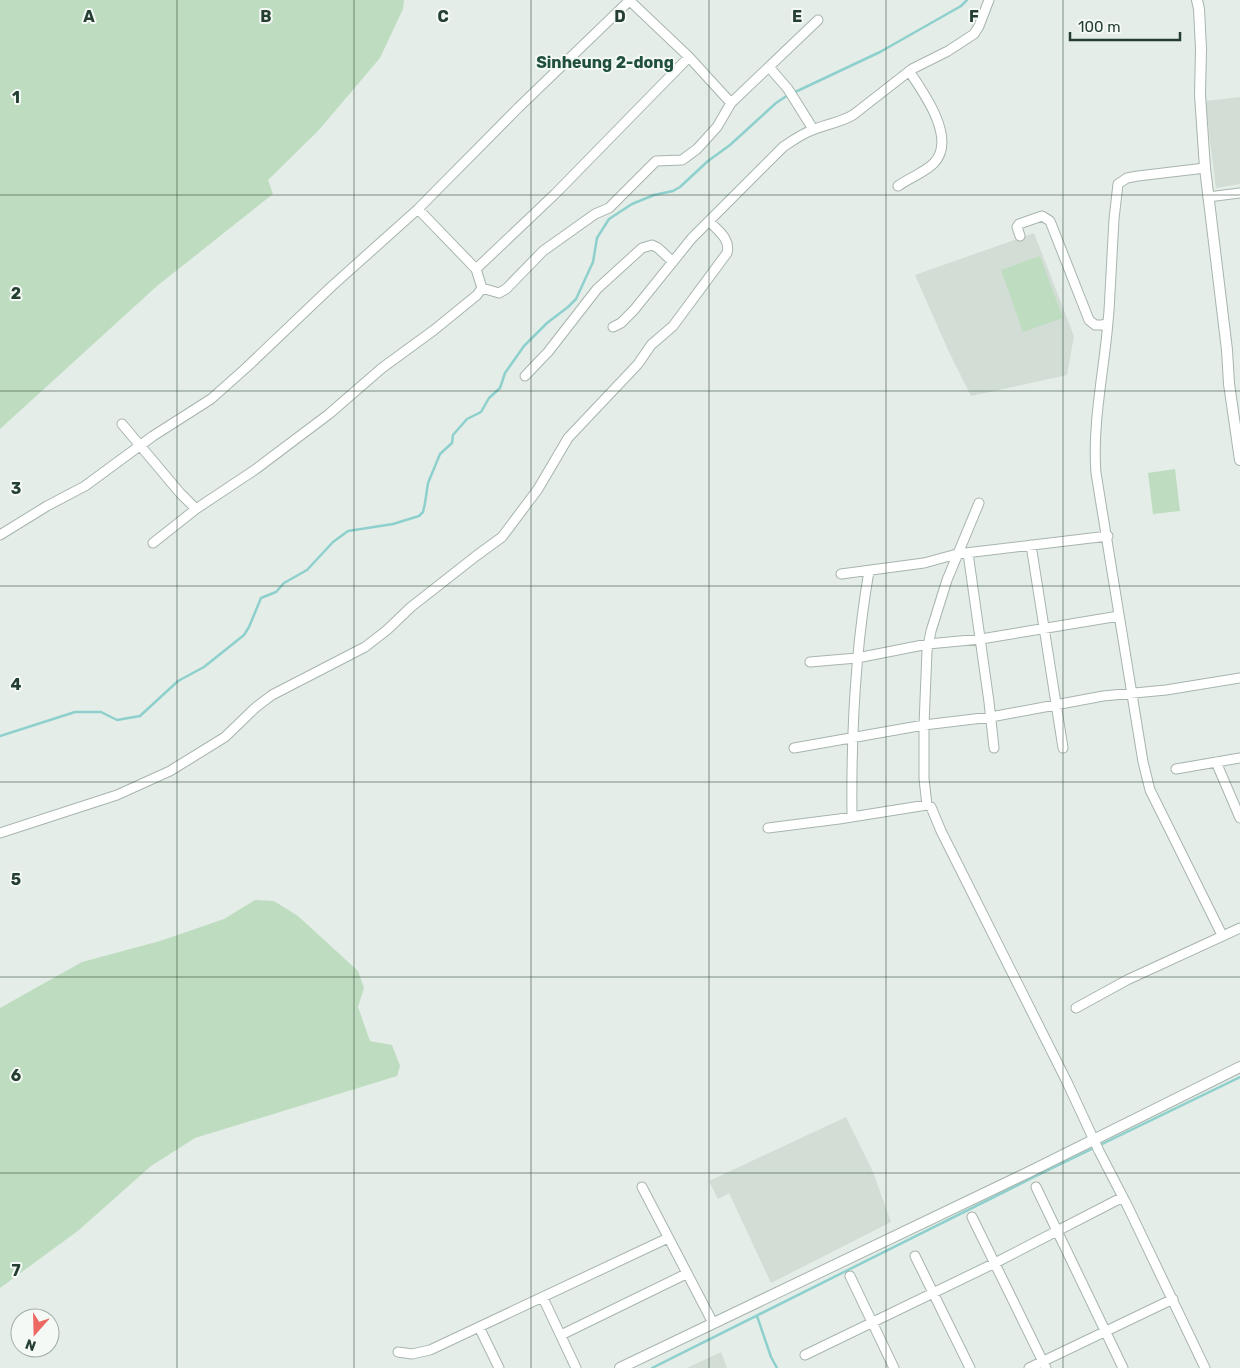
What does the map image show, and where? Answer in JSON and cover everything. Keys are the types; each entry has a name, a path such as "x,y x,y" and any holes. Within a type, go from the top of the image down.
{"street":[{"path":"0,535 47,506 85,486 139,446 211,399 418,209 629,0 689,57 731,103"},
{"path":"613,327 634,310 692,238 783,147 795,138 813,130 846,120 909,71 948,51 974,34 989,0"},
{"path":"1197,0 1201,49 1200,95 1205,168 1227,350 1229,384 1240,460"},
{"path":"482,288 499,293 506,289 543,251 588,219 609,208 656,161 682,160 696,149 717,127 731,103 818,20"},
{"path":"476,269 555,194 689,57"},
{"path":"769,67 788,89 813,130"},
{"path":"898,186 934,163 942,148 941,132 934,114 909,71"},
{"path":"1205,168 1127,178 1118,184 1105,357 1095,433 1095,454 1096,473 1108,536 1144,769 1150,790 1222,935"},
{"path":"1208,197 1240,193"},
{"path":"418,209 476,269 482,288"},
{"path":"1020,236 1017,227 1019,224 1036,217 1046,218 1050,221 1091,323 1102,325 1108,322"},
{"path":"0,833 117,795 190,760 225,737 255,708 272,695 365,647 387,630 411,607 502,537 538,490 568,438 638,364 651,345 673,326 727,254 729,247 727,241 709,221"},
{"path":"525,376 563,334 597,289 642,248 652,245 673,262"},
{"path":"153,543 196,509 256,469 329,414 382,368 434,330 477,295 482,288"},
{"path":"122,424 180,494 196,509"},
{"path":"927,805 924,779 924,725 928,644 957,554 979,503"},
{"path":"841,574 924,563 957,554 1108,536"},
{"path":"1031,545 1063,748"},
{"path":"968,553 981,638 994,748"},
{"path":"852,817 852,737 857,658 862,609 869,571"},
{"path":"810,662 857,658 928,644 981,638 1119,616"},
{"path":"794,748 924,725 990,717 1103,696 1166,690 1240,678"},
{"path":"1176,769 1240,758"},
{"path":"1216,762 1240,818"},
{"path":"768,828 927,805 932,807 941,831 1067,1082 1205,1368"},
{"path":"1076,1008 1127,980 1240,928"},
{"path":"620,1368 1028,1172 1096,1145 1240,1067"},
{"path":"1036,1186 1123,1368"},
{"path":"642,1187 713,1323"},
{"path":"805,1355 995,1263 1123,1197"},
{"path":"972,1217 1045,1365"},
{"path":"398,1352 412,1354 430,1350 668,1238"},
{"path":"915,1256 970,1368"},
{"path":"561,1335 686,1274"},
{"path":"850,1276 894,1368"},
{"path":"543,1298 576,1368"},
{"path":"1029,1368 1045,1365 1105,1331 1172,1298"},
{"path":"479,1328 499,1368"}],"shaded area":[{"path":"1240,97 1240,184 1216,188 1205,101"},
{"path":"1034,233 1074,336 1067,375 971,396 915,275"},
{"path":"846,1117 873,1172 891,1222 771,1283 729,1193 718,1199 709,1181"},
{"path":"721,1352 727,1368 687,1368"}],"green space":[{"path":"0,0 404,0 403,9 380,58 318,131 268,180 273,194 157,286 0,429"},
{"path":"1040,256 1063,318 1023,332 1001,270"},
{"path":"1175,469 1180,511 1153,514 1148,473"},
{"path":"255,900 274,901 298,916 358,971 364,988 358,1007 370,1041 392,1045 400,1066 397,1076 195,1138 151,1166 79,1230 0,1288 0,1008 82,962 160,941 224,919"}],"waterway":[{"path":"793,93 880,52 961,6 967,0"},
{"path":"0,736 75,712 101,712 117,720 140,716 178,681 204,667 244,635 261,598 276,592 284,583 307,570 333,542 348,531 393,524 419,516 423,512 428,483 440,454 452,443 453,435 467,419 481,412 489,398 500,388 505,373 524,346 547,323 576,299 593,262 597,238 609,219 632,204 680,187 776,103 788,95"},
{"path":"652,1368 1034,1177 1240,1077"},
{"path":"757,1316 771,1357 777,1368"}],"district":[{"name":"Sinheung 2-dong","path":"605,62"}]}
